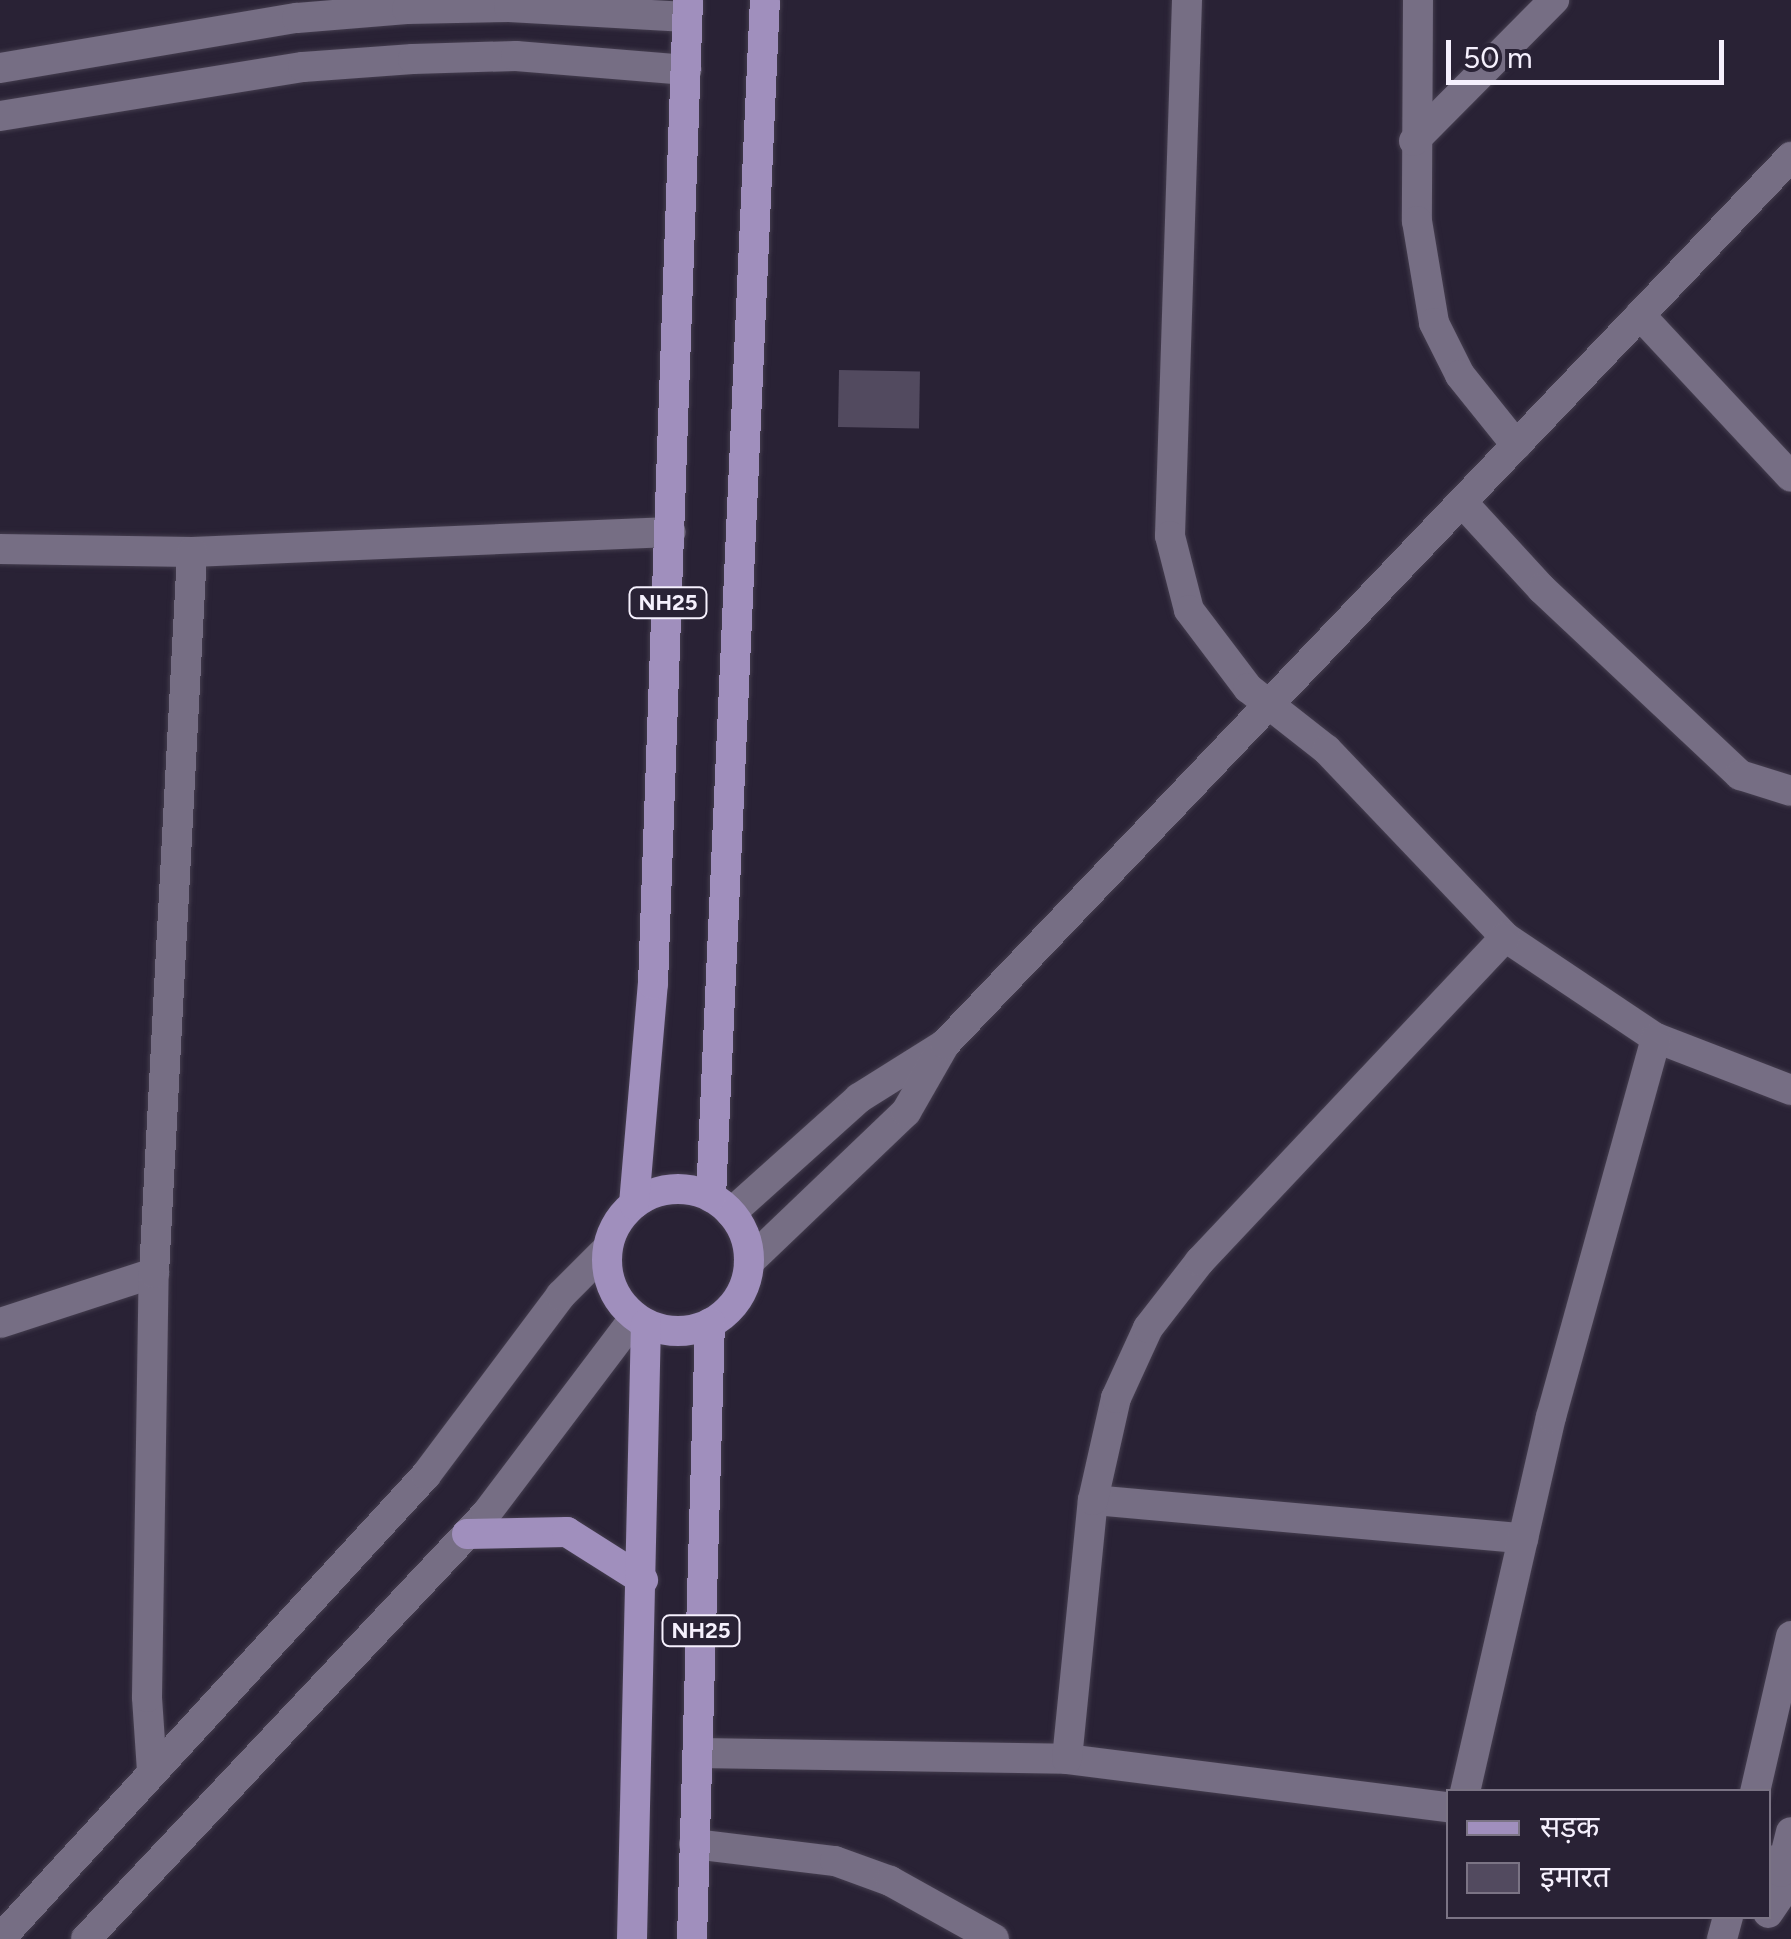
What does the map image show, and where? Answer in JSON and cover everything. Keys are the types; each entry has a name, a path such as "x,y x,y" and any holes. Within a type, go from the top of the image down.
{"main road":[{"name":"NH25","path":"749,1262 721,1205 766,0"},
{"name":"NH25","path":"608,1249 616,1224 634,1204 653,984 687,8"},
{"path":"634,1204 658,1192 721,1205"},
{"path":"608,1249 608,1274 640,1320 689,1330 710,1323 744,1286 749,1262"},
{"name":"NH25","path":"632,1939 643,1580 640,1320"},
{"name":"NH25","path":"692,1939 710,1323"},
{"path":"467,1534 567,1532 643,1580"}],"street":[{"path":"1187,0 1170,536 1189,610 1248,688 1327,750 1505,937 1656,1038 1791,1090"},
{"path":"1418,0 1414,142 1417,221 1434,323 1460,375 1516,445"},
{"path":"1414,142 1554,0"},
{"path":"0,68 297,18 407,9 687,8"},
{"path":"0,116 304,68 413,59 516,56 686,70"},
{"path":"749,1262 906,1112 945,1044 1791,157"},
{"path":"1640,315 1791,477"},
{"path":"1462,502 1542,590 1740,775 1791,791"},
{"path":"0,549 192,552 671,532"},
{"path":"152,1771 154,1273 192,552"},
{"path":"1067,1759 1093,1500 1116,1398 1148,1328 1200,1260 1505,937"},
{"path":"1465,1789 1523,1538 1656,1038"},
{"path":"721,1205 859,1098 945,1044"},
{"path":"0,1939 426,1475 561,1294 608,1249"},
{"path":"0,1323 154,1273"},
{"path":"86,1939 467,1534 640,1320"},
{"path":"1093,1500 1523,1538"},
{"path":"1756,1789 1791,1636"},
{"path":"698,1753 1067,1759 1446,1807"},
{"path":"1773,1901 1791,1832"},
{"path":"694,1844 835,1861 890,1881 994,1939"}],"building":[{"path":"839,370 920,371 919,428 838,427"}]}
